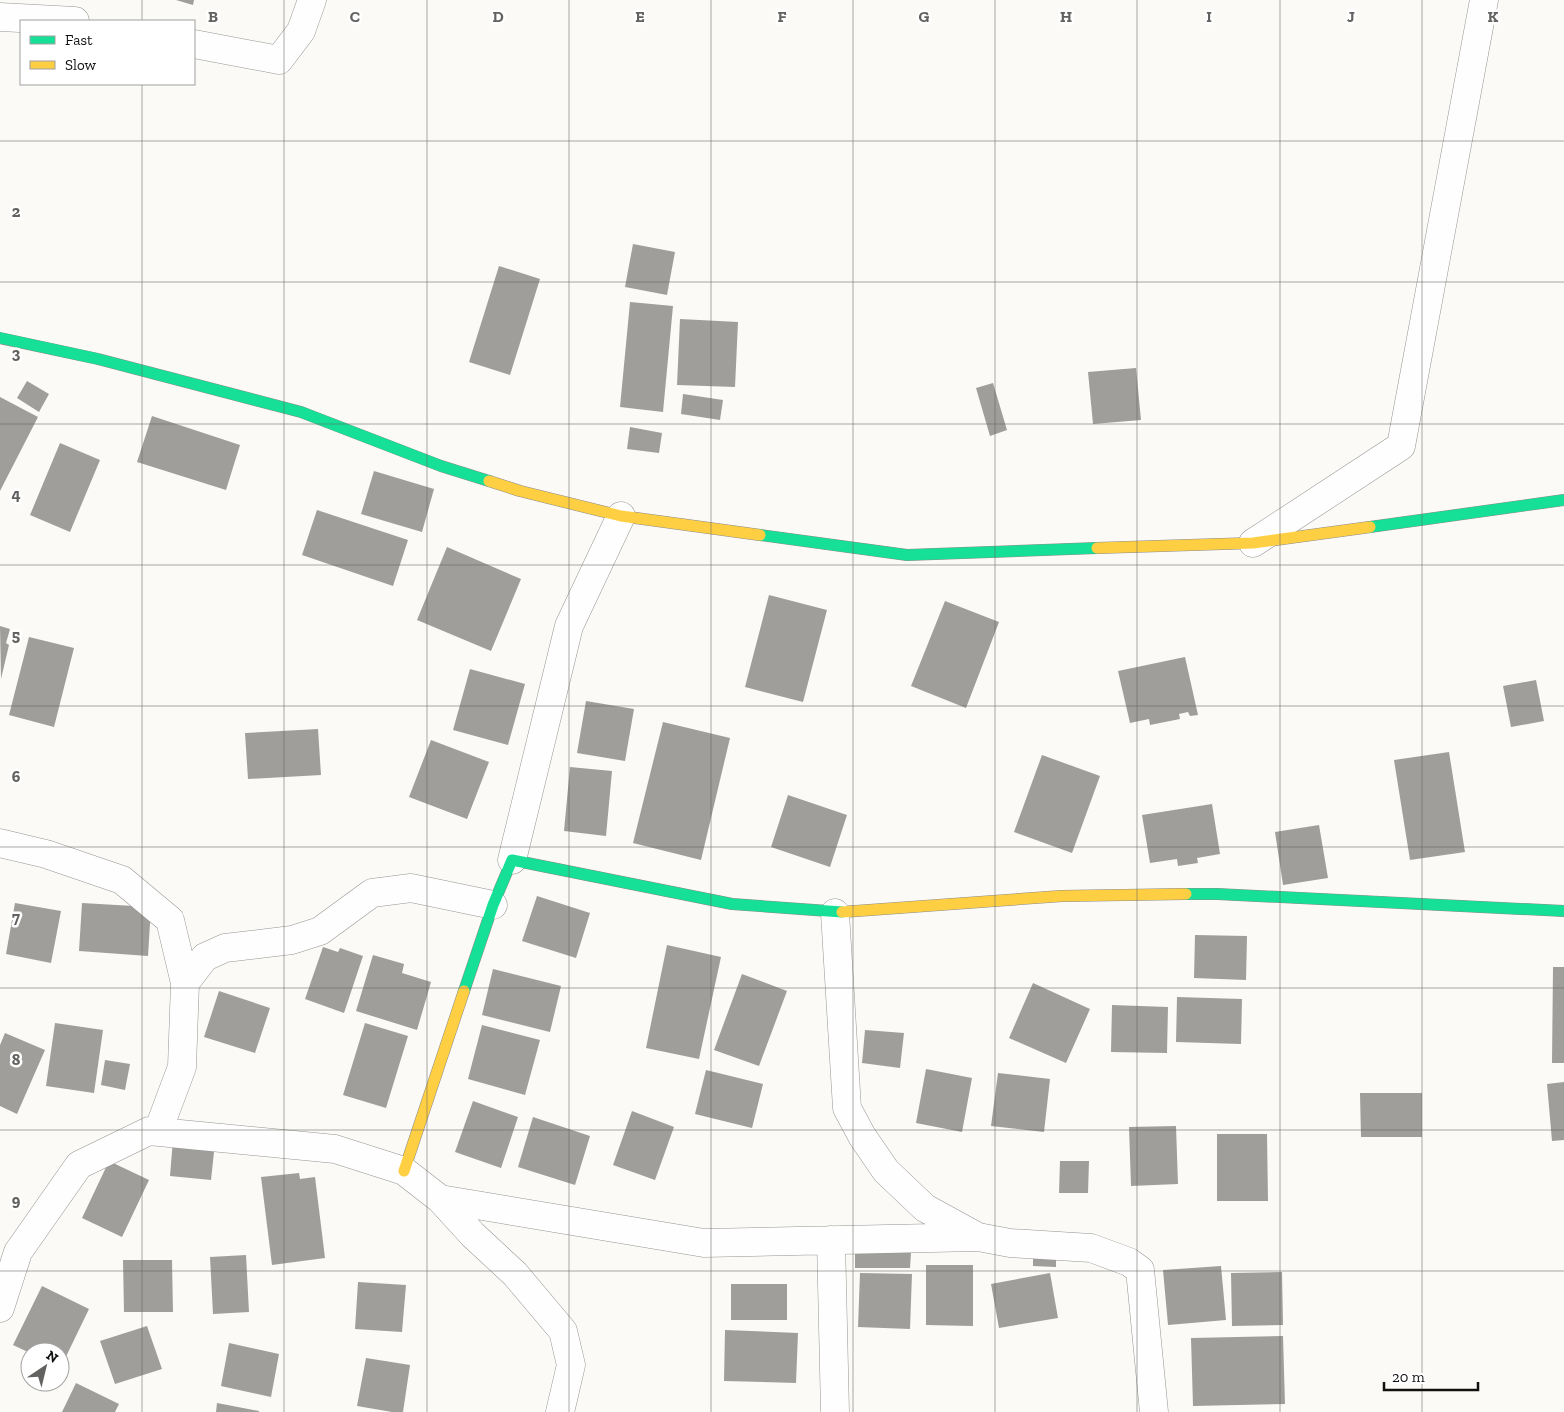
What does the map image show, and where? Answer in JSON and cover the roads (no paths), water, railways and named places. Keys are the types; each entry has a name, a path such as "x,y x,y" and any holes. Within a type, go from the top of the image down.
{"street":[{"path":"195,44 279,60 300,32 312,0"},
{"path":"1253,543 1401,446 1484,0"},
{"path":"0,16 60,20"},
{"path":"0,338 98,359 301,412 467,474 520,491 621,516 907,555 1253,543 1564,500"},
{"path":"404,1171 493,905 512,860 569,626 621,516"},
{"path":"0,843 46,854 122,880 170,920 185,983 182,1067 158,1131"},
{"path":"512,860 732,904 835,913 1062,896 1217,894 1564,911"},
{"path":"185,983 205,957 224,948 292,940 320,931 372,893 411,888 493,905"},
{"path":"835,913 847,1108 862,1136 886,1171 925,1208 978,1237"},
{"path":"0,1308 18,1252 79,1165 149,1130 334,1149 404,1171 440,1199 473,1236 515,1274 564,1331 571,1365 560,1412"},
{"path":"440,1199 704,1243 978,1237 1010,1243 1091,1248 1129,1262 1140,1270 1154,1412"},
{"path":"831,1240 835,1412"}]}
